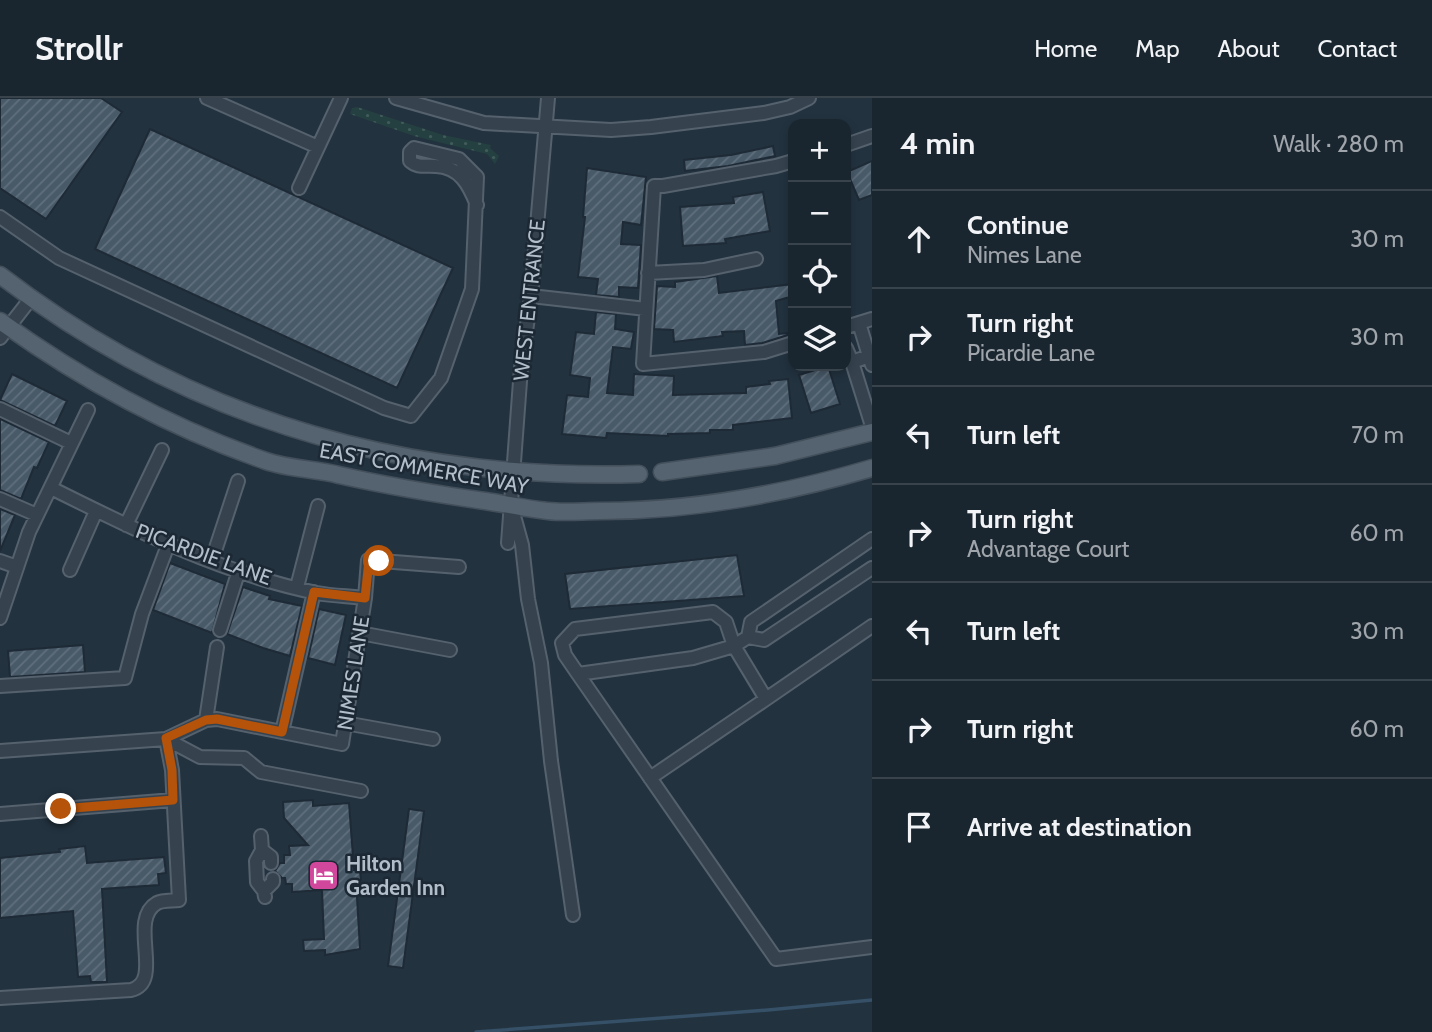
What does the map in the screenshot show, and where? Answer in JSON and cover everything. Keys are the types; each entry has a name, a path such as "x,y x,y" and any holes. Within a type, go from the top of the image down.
{"main road":[{"name":"EAST COMMERCE WAY","path":"0,275 134,362 195,391 302,432 407,458 456,466 554,474 639,474"},
{"name":"EAST COMMERCE WAY","path":"3,328 99,386 191,431 270,462 325,471 426,494 549,511 674,508 743,499 812,485 872,468"},
{"name":"EAST COMMERCE WAY","path":"662,472 775,456 872,432"}],"street":[{"path":"207,98 318,147"},
{"path":"299,188 341,98"},
{"path":"396,98 484,123 611,130 764,113 790,107 808,98"},
{"name":"WEST ENTRANCE","path":"512,505 521,368 531,296 548,98"},
{"path":"851,143 872,136"},
{"path":"0,217 59,258 384,408 411,416 441,378 472,289 477,205 477,177 459,159 415,148 410,152 410,161 416,166 438,166 454,170 467,181 477,205"},
{"path":"788,162 654,186 643,364 764,352 788,345"},
{"path":"649,273 704,270 756,259"},
{"path":"531,296 646,309"},
{"path":"3,328 32,297"},
{"path":"851,325 872,319"},
{"path":"859,323 871,361 852,362 872,426"},
{"path":"0,409 71,443"},
{"path":"0,618 37,515 88,410"},
{"path":"126,526 162,450"},
{"name":"EAST COMMERCE WAY","path":"639,474 662,472"},
{"path":"212,560 238,481"},
{"name":"PICARDIE LANE","path":"51,488 168,545 314,592 365,598"},
{"path":"0,499 37,515"},
{"path":"508,544 512,505"},
{"path":"512,505 522,545 528,599 541,663 551,761 573,915"},
{"path":"297,587 318,506"},
{"path":"70,570 96,511"},
{"path":"748,637 751,622 872,539"},
{"path":"0,686 125,678 142,614 168,545"},
{"name":"NIMES LANE","path":"282,732 342,744 369,560 459,567"},
{"path":"0,561 18,567"},
{"path":"578,674 693,658 734,646 748,637 764,640 872,568"},
{"path":"220,630 239,569"},
{"path":"0,751 166,738 206,720 217,719 282,732 314,592"},
{"path":"766,699 734,646 726,622 713,612 575,629 562,643 565,655 776,959 872,947"},
{"path":"650,778 872,626"},
{"path":"360,633 450,650"},
{"path":"206,720 217,647"},
{"path":"345,723 433,739"},
{"path":"166,738 200,757 244,758 261,777 361,791"},
{"path":"0,998 131,990 142,985 146,976 144,932 151,909 157,903 179,901 172,770 166,738"},
{"path":"0,814 173,800"},
{"path":"261,836 261,850 256,861 257,882 264,894 273,879"},
{"path":"261,850 271,857 271,863"}],"green space":[{"path":"357,107 443,135 491,145 490,148 499,156 495,164 487,154 414,136 350,114 352,108"}],"building":[{"path":"0,98 101,98 122,112 46,219 0,188"},
{"path":"150,129 453,268 397,388 95,249"},
{"path":"773,146 775,156 728,166 685,171 684,160 731,155"},
{"path":"872,161 872,195 859,200 851,181 851,170"},
{"path":"587,168 646,177 641,225 623,222 621,244 641,245 638,288 619,287 619,297 596,295 598,279 578,277"},
{"path":"763,192 770,231 725,239 726,243 683,246 680,207 734,203 733,197"},
{"path":"717,276 719,293 788,285 788,297 776,301 779,334 788,335 745,345 744,331 722,332 723,336 674,342 673,330 654,329 657,286 675,287 675,282"},
{"path":"596,312 616,314 615,329 634,332 631,349 613,347 607,393 633,395 634,374 674,376 673,395 746,393 746,387 788,379 792,418 733,425 733,430 710,430 710,433 668,436 607,433 606,438 562,434 567,395 588,397 590,378 570,375 576,332 594,334"},
{"path":"812,371 830,371 840,404 811,413 799,375"},
{"path":"12,374 67,401 55,426 0,400"},
{"path":"0,419 49,442 37,468 34,467 21,499 0,490"},
{"path":"0,509 15,515 0,551"},
{"path":"737,555 744,596 570,609 565,574"},
{"path":"170,563 225,584 212,633 153,610"},
{"path":"243,587 270,596 269,599 302,606 290,656 227,634"},
{"path":"319,609 346,615 335,665 308,658"},
{"path":"83,645 85,672 10,677 8,651"},
{"name":"Hilton Garden Inn","path":"313,800 313,806 349,803 354,870 360,870 361,880 356,880 360,949 325,955 325,950 304,951 303,940 324,939 322,890 292,892 292,884 286,884 285,878 275,871 280,863 284,863 284,855 290,855 289,846 308,845 284,818 283,802"},
{"path":"409,809 424,811 403,968 388,966"},
{"path":"85,846 87,863 164,857 166,873 158,874 159,885 102,889 107,982 91,982 90,976 78,977 73,911 0,918 0,858 60,852 59,849"}],"waterway":[{"path":"476,1032 872,1000"}],"place":[{"name":"Hilton Garden Inn","path":"323,875"}],"route":[{"path":"61,809 173,800 172,770 166,738 206,720 217,719 282,732 314,592 365,598 369,560 379,561"}]}
